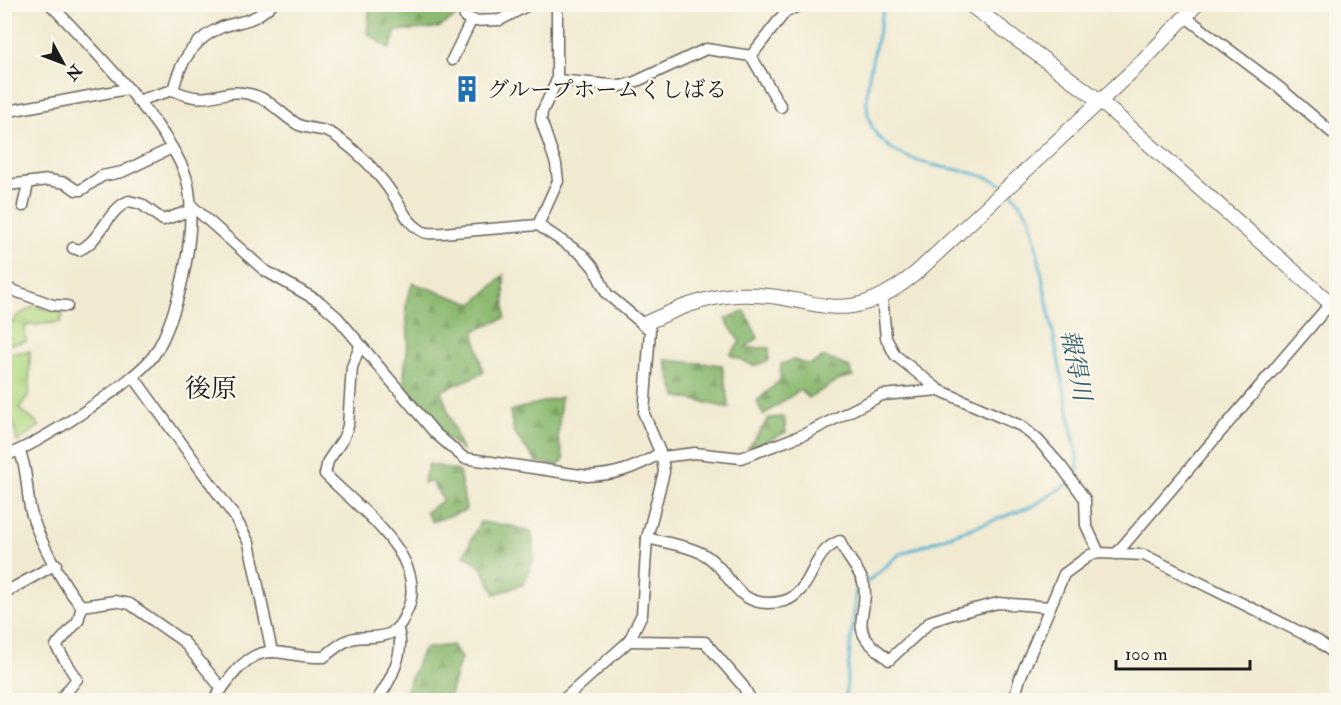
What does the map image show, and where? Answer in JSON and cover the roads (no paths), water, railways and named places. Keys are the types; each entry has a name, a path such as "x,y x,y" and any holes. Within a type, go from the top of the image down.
{"street":[{"path":"4,456 20,452 73,418 133,375 154,354 171,320 182,277 192,208 184,171 172,148 127,89 50,4"},
{"path":"173,90 178,72 200,39 222,27 257,18 272,4"},
{"path":"468,4 464,10 465,17 476,21 500,20 530,4"},
{"path":"538,225 558,181 556,164 541,120 542,112 557,80 557,4"},
{"path":"751,56 786,11 805,4"},
{"path":"969,4 1100,101 1335,303 1116,554"},
{"path":"644,324 680,308 721,297 770,297 827,308 866,304 882,297 916,273 1100,101 1186,18 1197,4"},
{"path":"1186,18 1280,88 1336,136"},
{"path":"452,60 467,26 476,21"},
{"path":"557,80 621,86 635,82 706,49 751,56"},
{"path":"751,56 781,107"},
{"path":"4,107 14,110 127,89"},
{"path":"137,101 173,90 190,98 204,99 249,94 280,108 298,124 334,135 380,178 406,219 427,234 538,225 583,255 594,268 607,294 650,330 644,414 661,455 662,488 647,537 645,602 638,627 629,641 563,700"},
{"path":"8,185 56,181 81,190 102,176 122,172 172,148"},
{"path":"23,206 28,184"},
{"path":"73,248 79,250 90,242 118,209 129,201 141,204 163,220 192,208"},
{"path":"192,208 264,270 320,302 337,317 435,433 464,458 597,476 627,471 661,455 694,453 741,458 805,435 882,395 939,390"},
{"path":"4,287 53,305 67,306"},
{"path":"882,297 889,347 912,370 939,390 1021,426 1038,440 1078,486 1085,499 1086,525 1099,553"},
{"path":"214,700 250,659 272,652 324,657 355,638 369,639 390,633 397,628 410,603 411,573 364,508 325,474 328,461 343,439 348,426 351,374 360,346"},
{"path":"133,375 235,517 249,543 272,652"},
{"path":"20,452 31,512 71,596 82,606"},
{"path":"647,537 695,551 708,558 746,599 771,603 782,602 795,596 827,546 840,541 844,553 863,581 866,596 862,622 864,637 889,660 932,621 950,615 998,603 1050,607"},
{"path":"1014,700 1020,678 1068,568 1099,553 1144,555 1318,641 1336,655"},
{"path":"4,593 56,564"},
{"path":"82,606 116,601 130,603 184,642 222,689"},
{"path":"60,700 77,679 56,646 78,621 82,606"},
{"path":"377,700 387,687 399,651 401,642 397,628"},
{"path":"629,641 705,642 743,686 751,700"}],"waterway":[{"name":"報得川","path":"884,4 869,79 867,102 870,122 880,139 899,153 929,164 977,174 1003,185"},
{"name":"報得川","path":"1011,191 1029,216 1035,240 1078,461 1077,473 1073,478"},
{"name":"報得川","path":"867,582 900,554 1033,506 1069,483"},
{"name":"報得川","path":"845,700 856,590 861,586"}],"place":[{"name":"グループホームくしばる","path":"467,89"}],"district":[{"name":"後原","path":"211,388"}]}
